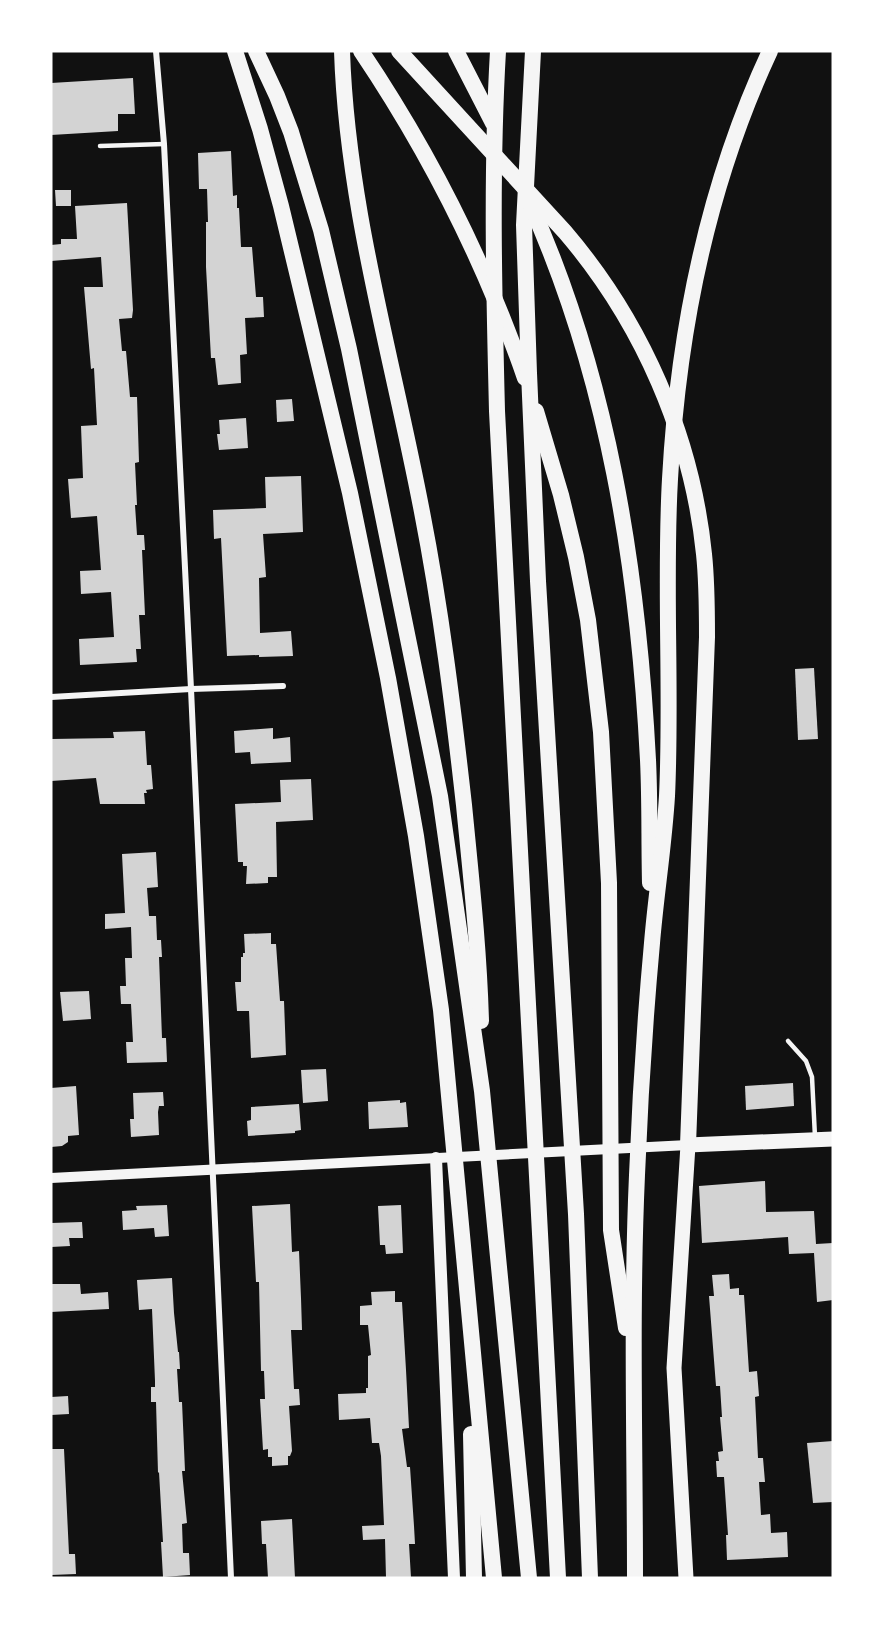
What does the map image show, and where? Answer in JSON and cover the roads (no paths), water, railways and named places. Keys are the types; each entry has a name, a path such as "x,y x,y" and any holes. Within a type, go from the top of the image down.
{"highway":[{"path":"235,51 281,206 350,493 415,825 441,1010 494,1578"},
{"path":"256,51 278,96 306,178 324,241 350,350 440,795 483,1091 529,1578"},
{"path":"342,51 348,139 356,196 422,511 435,580 454,711 480,964 483,1091"},
{"path":"361,51 406,121 473,250 514,350 545,436 561,495 588,620 601,732 608,848 611,1230 635,1391"},
{"path":"399,51 584,255 629,322 663,391 690,478 704,553 707,637 688,1145"},
{"path":"456,51 491,118 538,222 558,274 591,374 612,460 636,617 648,763 652,943"},
{"path":"498,51 494,208 497,411 558,1578"},
{"path":"532,51 524,225 529,361 538,581 576,1214 590,1578"},
{"path":"635,1578 635,1233 652,943 666,808 669,722 670,482 681,358 699,263 711,216 749,102 770,51"},
{"path":"468,1304 474,1578"}],"main road":[{"path":"686,1578 674,1368 688,1145 833,1138"},
{"path":"436,1158 454,1578"}],"street":[{"path":"156,51 164,144 191,689 231,1578"},
{"path":"51,697 283,686"},
{"path":"51,1178 688,1145"}],"lane":[{"path":"100,147 164,144"},
{"path":"788,1041 806,1061 812,1077 815,1139"}]}
